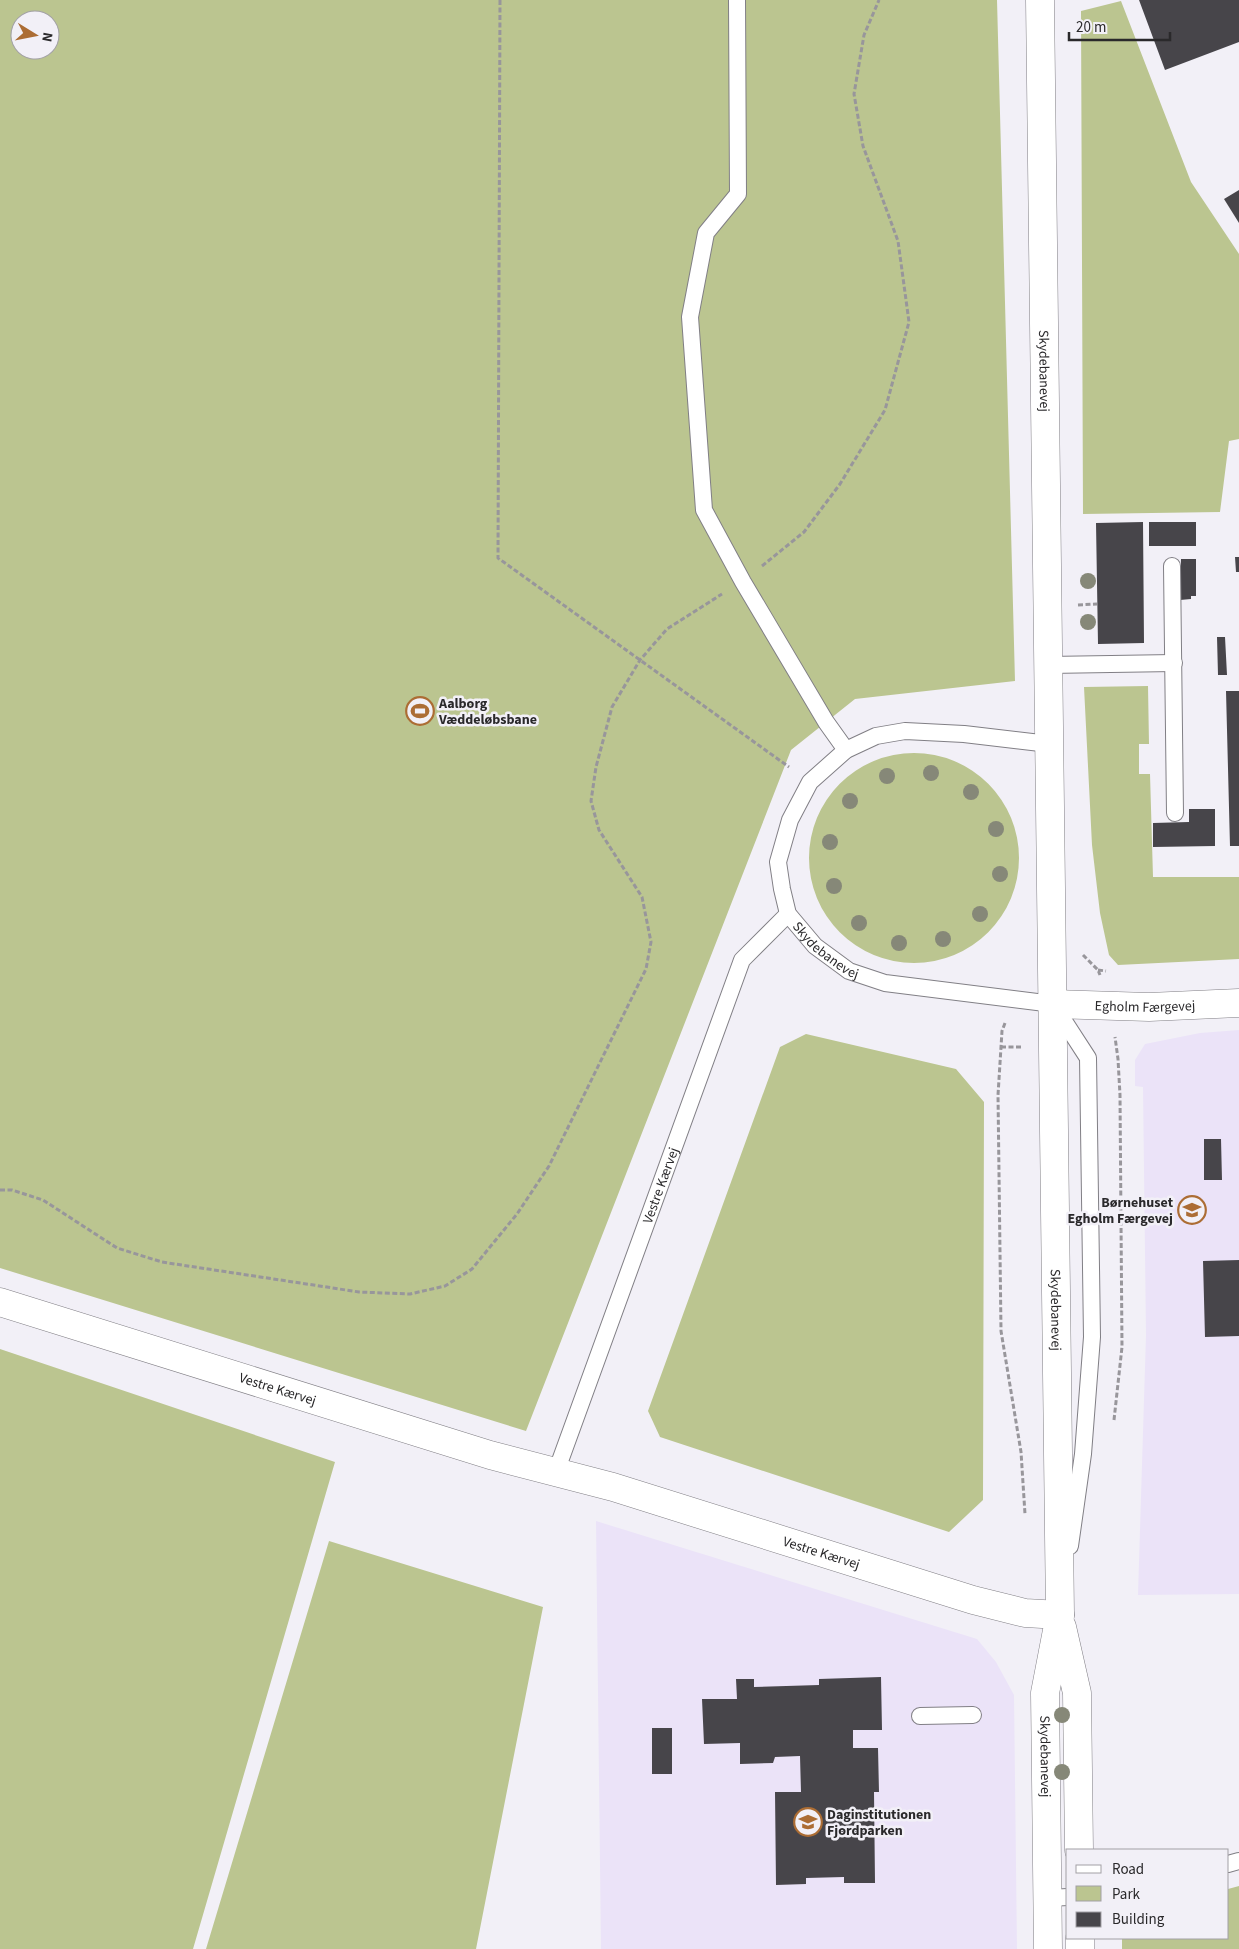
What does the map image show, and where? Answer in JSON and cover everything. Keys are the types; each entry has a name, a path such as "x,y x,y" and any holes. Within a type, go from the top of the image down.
{"street":[{"name":"Skydebanevej","path":"1040,0 1060,1615 1077,1693 1079,1849"},
{"name":"Egholm Færgevej","path":"1052,1004 1149,1007 1239,1003"},
{"name":"Vestre Kærvej","path":"0,1302 490,1455 613,1487 987,1604 1025,1613 1060,1615"},
{"name":"Skydebanevej","path":"1048,1949 1058,1897 1045,1693 1060,1615"}],"lane":[{"path":"737,0 738,194 706,234 690,317 704,510 743,582 826,722 846,750"},
{"path":"1172,566 1175,813"},
{"path":"1048,665 1174,663"},
{"name":"Skydebanevej","path":"1049,744 964,734 905,731 876,736 846,750 810,782 790,820 778,862 788,914 815,946 848,971 885,983 1052,1004"},
{"name":"Vestre Kærvej","path":"556,1472 742,960 788,914"},
{"path":"1052,1004 1088,1058 1089,1102 1092,1337 1083,1454 1060,1615"},
{"path":"920,1716 973,1715"}],"path":[{"path":"500,0 498,558 810,782"},
{"path":"0,1190 12,1190 43,1200 117,1248 162,1262 360,1292 410,1294 444,1286 472,1269 517,1214 549,1166 646,969 651,942 642,897 599,830 591,801 596,766 612,707 640,660 667,629 743,582 804,532 840,484 885,410 909,322 898,241 863,146 854,94 864,35 879,0"},
{"path":"1098,970 1106,971"},
{"path":"1002,1031 998,1096 1001,1331 1021,1452 1025,1518"}],"shaded area":[{"name":"Børnehuset Egholm Færgevej","path":"1239,1030 1239,1594 1138,1595 1146,1335 1143,1087 1135,1086 1135,1060 1145,1044 1200,1033"},
{"name":"Daginstitutionen Fjordparken","path":"596,1521 977,1639 996,1662 1014,1695 1017,1949 601,1949"}],"green space":[{"name":"Aalborg Væddeløbsbane","path":"0,0 997,0 1015,681 855,699 791,750 526,1431 0,1268"},
{"path":"1121,1 1191,182 1239,254 1239,439 1229,441 1220,512 1083,514 1081,11"},
{"path":"1148,686 1149,744 1139,744 1139,774 1150,774 1153,877 1239,877 1239,959 1118,965 1109,955 1100,913 1092,845 1084,687"},
{"path":"914,753 934,755 954,761 972,771 988,784 1001,800 1011,818 1017,838 1019,858 1017,878 1011,898 1001,916 988,932 972,945 954,955 934,961 914,963 894,961 874,955 856,945 840,932 827,916 817,898 811,878 809,858 811,838 817,818 827,800 840,784 856,771 874,761 894,755"},
{"path":"806,1034 956,1069 984,1102 983,1500 949,1532 660,1437 648,1411 780,1047"},
{"path":"0,1349 335,1462 193,1949 0,1949"},
{"path":"329,1541 543,1607 476,1949 206,1949"},
{"path":"1239,1886 1239,1949 1122,1949 1122,1939 1229,1939 1229,1889"}],"building":[{"path":"1139,0 1239,0 1239,42 1165,70"},
{"path":"1239,190 1239,223 1224,199"},
{"path":"1143,522 1144,643 1098,644 1096,523"},
{"path":"1149,522 1196,522 1196,546 1149,546"},
{"path":"1235,557 1239,557 1239,572 1236,572"},
{"path":"1181,559 1196,559 1196,596 1191,596 1191,599 1180,600"},
{"path":"1217,637 1225,637 1227,675 1218,675"},
{"path":"1226,691 1239,691 1239,846 1230,846"},
{"path":"1189,809 1215,809 1215,846 1153,847 1153,823 1189,822"},
{"path":"1204,1139 1221,1139 1222,1180 1204,1180"},
{"path":"1239,1260 1239,1336 1205,1337 1203,1261"},
{"path":"881,1677 882,1730 853,1730 853,1748 878,1748 879,1792 874,1792 875,1883 844,1883 844,1877 806,1878 806,1884 776,1885 775,1792 801,1792 800,1756 775,1757 773,1763 740,1764 740,1743 704,1744 702,1699 737,1699 736,1679 754,1679 754,1687 819,1685 819,1679"},
{"path":"652,1728 672,1728 672,1774 652,1774"}],"place":[{"name":"Aalborg Væddeløbsbane","path":"420,711"},
{"name":"Børnehuset Egholm Færgevej","path":"1192,1210"},
{"name":"Daginstitutionen Fjordparken","path":"808,1822"}]}
